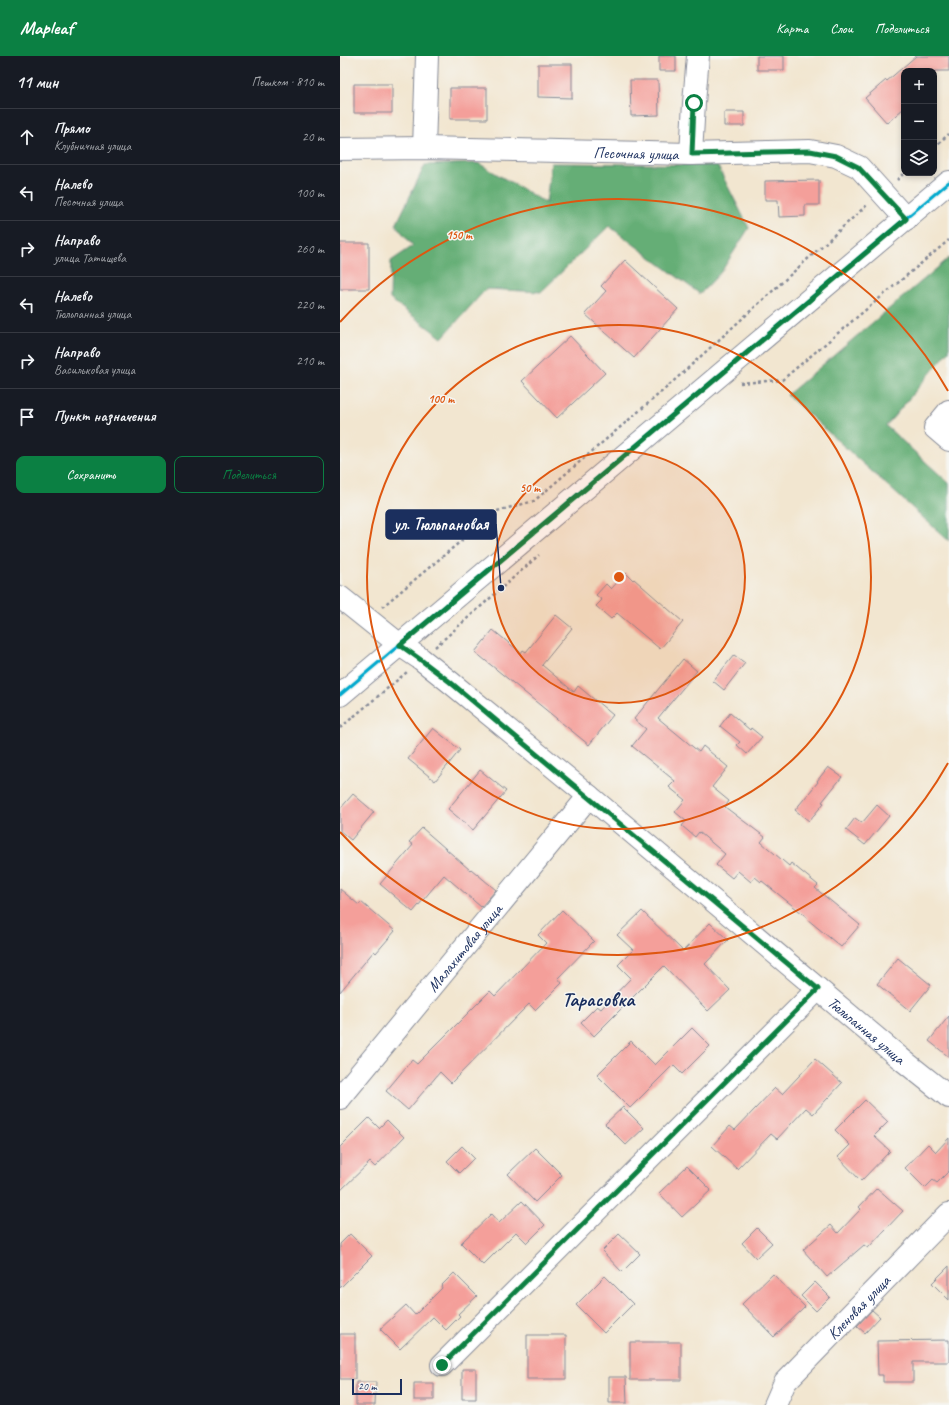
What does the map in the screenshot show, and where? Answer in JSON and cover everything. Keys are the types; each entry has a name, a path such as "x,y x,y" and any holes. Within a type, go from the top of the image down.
{"street":[{"path":"424,148 427,56"},
{"path":"692,154 698,56"},
{"name":"Песочная улица","path":"340,149 424,148 692,154 810,151 836,156 858,167 906,219"},
{"path":"340,695 949,182"},
{"path":"949,411 935,428 949,440"},
{"name":"Тюльпанная улица","path":"340,597 421,660 589,796 900,1058 949,1097"},
{"name":"Малахитовая улица","path":"340,1098 589,796"},
{"path":"442,1365 818,989"},
{"name":"Кленовая улица","path":"775,1405 785,1382 949,1214"}],"path":[{"path":"937,144 949,134"},
{"path":"367,619 498,511 534,501 666,388 901,176"},
{"path":"739,383 782,380 949,240"},
{"path":"340,728 421,660 542,552"}],"green space":[{"path":"478,163 546,203 551,163 717,165 749,228 721,272 700,294 609,226 541,292 486,289 442,338 390,299 391,261 413,246 396,225 425,165"},
{"path":"949,258 949,351 886,426 949,483 949,541 787,395"}],"building":[{"path":"659,56 676,56 676,71 659,71"},
{"path":"757,56 784,56 784,70 757,70"},
{"path":"916,56 949,56 949,71 937,71 937,68 902,68"},
{"path":"538,64 572,64 572,98 538,97"},
{"path":"901,69 901,111 887,123 865,98 886,80 887,81"},
{"path":"630,80 658,80 659,115 631,116"},
{"path":"354,84 392,84 392,113 354,113"},
{"path":"450,88 487,88 487,119 450,119"},
{"path":"724,112 744,112 744,126 724,126"},
{"path":"819,180 819,205 805,205 805,216 779,217 778,200 765,200 765,181"},
{"path":"340,243 369,243 369,289 340,289"},
{"path":"625,260 678,309 634,358 585,314 606,291 601,286"},
{"path":"570,336 605,373 557,418 522,381"},
{"path":"626,573 683,622 660,649 617,613 611,619 596,606 602,600 596,595 606,584 611,589"},
{"path":"556,615 572,628 542,665 574,692 578,686 613,715 589,745 475,652 493,630 521,653 523,650 526,652"},
{"path":"734,655 745,663 724,690 713,681"},
{"path":"683,659 697,671 658,718 699,752 703,746 728,767 712,787 729,801 725,807 765,837 761,842 789,866 791,863 818,885 815,888 860,925 841,947 762,881 761,882 755,877 751,882 738,871 732,878 716,865 725,854 699,832 695,837 682,826 686,821 675,812 685,800 669,787 675,781 632,746 646,729 634,719"},
{"path":"730,713 750,730 751,728 762,737 747,754 737,745 740,742 720,726"},
{"path":"433,728 460,750 435,781 408,759"},
{"path":"828,767 842,777 822,802 824,803 809,821 795,810"},
{"path":"480,770 506,791 473,830 448,809"},
{"path":"353,794 374,812 351,840 340,831 340,809"},
{"path":"877,805 889,816 865,845 846,830 855,818 862,823"},
{"path":"422,828 470,870 471,869 496,890 481,907 444,875 413,912 380,884 413,845 409,842"},
{"path":"340,889 359,905 361,902 395,931 376,953 374,951 340,992"},
{"path":"562,910 594,941 558,978 562,983 535,1010 529,1004 451,1083 440,1072 408,1110 386,1091 412,1060 417,1064 490,991 495,996 546,943 538,935"},
{"path":"642,911 683,951 710,923 728,940 705,964 730,990 708,1011 664,966 594,1036 581,1022 597,1006 601,1009 631,978 618,965 633,950 617,935"},
{"path":"898,958 931,985 910,1011 877,984"},
{"path":"949,1016 949,1057 929,1041"},
{"path":"692,1028 710,1046 682,1074 673,1065 630,1108 597,1075 631,1041 655,1065"},
{"path":"815,1059 842,1083 813,1114 806,1108 777,1139 771,1134 737,1169 712,1146 730,1126 735,1130 775,1088 782,1094"},
{"path":"865,1100 888,1122 874,1136 890,1151 861,1181 838,1157 850,1145 835,1130"},
{"path":"623,1107 644,1128 626,1145 605,1124"},
{"path":"369,1118 379,1128 387,1120 404,1137 375,1167 370,1162 340,1191 340,1147"},
{"path":"949,1138 949,1171 937,1183 933,1180 925,1188 905,1168 928,1144 936,1152"},
{"path":"462,1146 474,1158 459,1173 447,1161"},
{"path":"535,1148 562,1175 535,1202 508,1174"},
{"path":"687,1166 711,1190 682,1217 659,1193"},
{"path":"877,1188 903,1211 868,1248 864,1245 827,1277 803,1250 831,1225 838,1233 861,1209 859,1207"},
{"path":"522,1201 545,1225 527,1243 516,1232 483,1265 461,1243 491,1214 499,1223"},
{"path":"757,1228 772,1243 756,1258 742,1243"},
{"path":"350,1234 372,1256 340,1288 340,1244"},
{"path":"619,1234 640,1254 622,1272 602,1251"},
{"path":"949,1266 949,1300 932,1283"},
{"path":"454,1273 477,1296 458,1314 460,1316 446,1330 433,1317 400,1349 380,1329 406,1305 415,1315 442,1288 441,1286"},
{"path":"773,1274 805,1307 774,1337 742,1304"},
{"path":"605,1276 633,1304 604,1333 576,1305"},
{"path":"815,1282 830,1297 816,1311 801,1296"},
{"path":"872,1310 880,1317 865,1333 857,1326"},
{"path":"340,1334 355,1334 355,1379 340,1379"},
{"path":"527,1335 566,1335 566,1379 527,1379"},
{"path":"949,1340 949,1362 913,1362 913,1382 883,1382 883,1375 878,1375 877,1341"},
{"path":"630,1342 681,1342 681,1380 630,1380"},
{"path":"462,1369 476,1369 476,1399 462,1399"},
{"path":"609,1377 626,1377 627,1403 609,1403"},
{"path":"356,1382 376,1382 375,1405 356,1405"},
{"path":"414,1383 434,1383 434,1400 414,1400"}],"transit line":[{"path":"340,695 949,182"}],"place":[{"name":"ул. Тюльпановая","path":"501,588"}],"district":[{"name":"Тарасовка","path":"598,999"}],"route":[{"path":"442,1365 818,989 589,796 450,682 400,645 906,219 858,167 836,156 810,151 692,154 694,103"}]}
